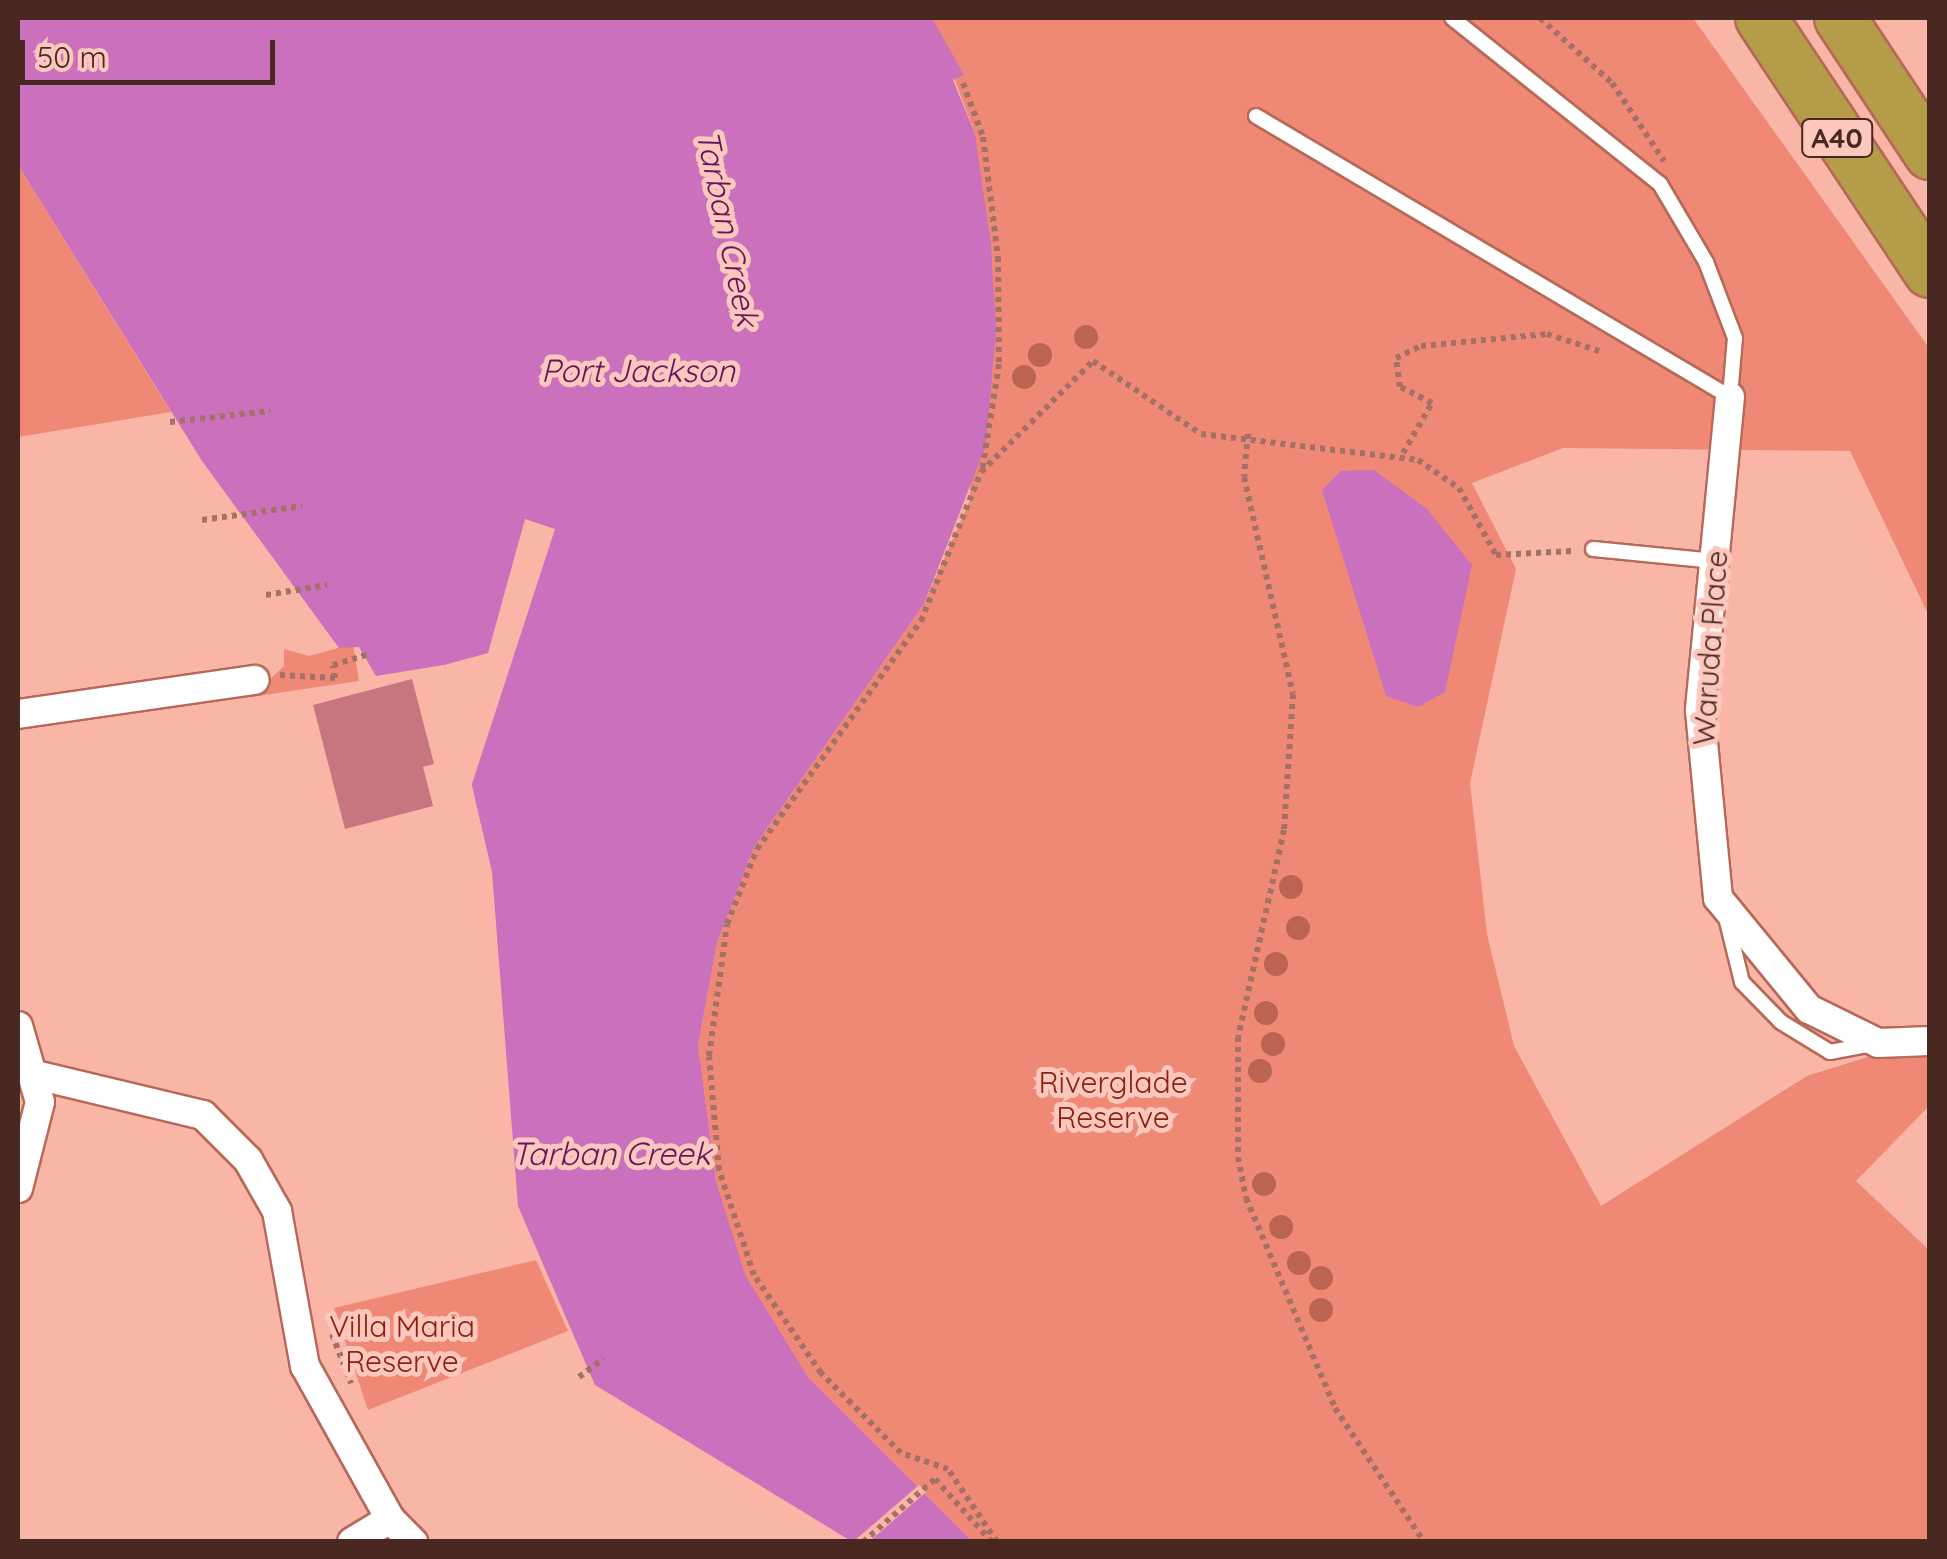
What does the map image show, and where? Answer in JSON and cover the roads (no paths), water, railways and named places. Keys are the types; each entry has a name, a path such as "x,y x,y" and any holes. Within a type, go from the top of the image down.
{"highway":[{"name":"A40","path":"1760,18 1930,272"},
{"name":"A40","path":"1840,18 1930,154"}],"street":[{"name":"Waruda Place","path":"1730,397 1700,730 1718,898 1809,1009 1878,1043 1930,1041"},
{"path":"18,714 255,680"},
{"path":"18,1026 44,1074 39,1130 18,1188"},
{"path":"44,1074 203,1115 248,1160 277,1212 305,1366 390,1519 414,1542"},
{"path":"352,1542 390,1519"}],"lane":[{"path":"1256,116 1730,397 1735,338 1706,262 1660,184 1452,18"},
{"path":"1593,549 1716,561"}],"water":[{"name":"Port Jackson","path":"18,18 932,18 964,75 953,80 975,134 991,245 996,330 986,445 924,604 754,847 717,943 698,1045 716,1181 745,1275 808,1377 972,1541 851,1541 595,1385 518,1206 492,872 444,665 376,676 359,647 339,648 202,461 18,165"},
{"path":"1374,470 1427,509 1472,565 1445,692 1418,707 1386,696 1322,490 1341,471"}],"water label":[{"name":"Tarban Creek","path":"728,228"},
{"name":"Tarban Creek","path":"611,1153"}],"park label":[{"name":"Riverglade Reserve","path":"1113,1099"},
{"name":"Villa Maria Reserve","path":"402,1343"}]}
